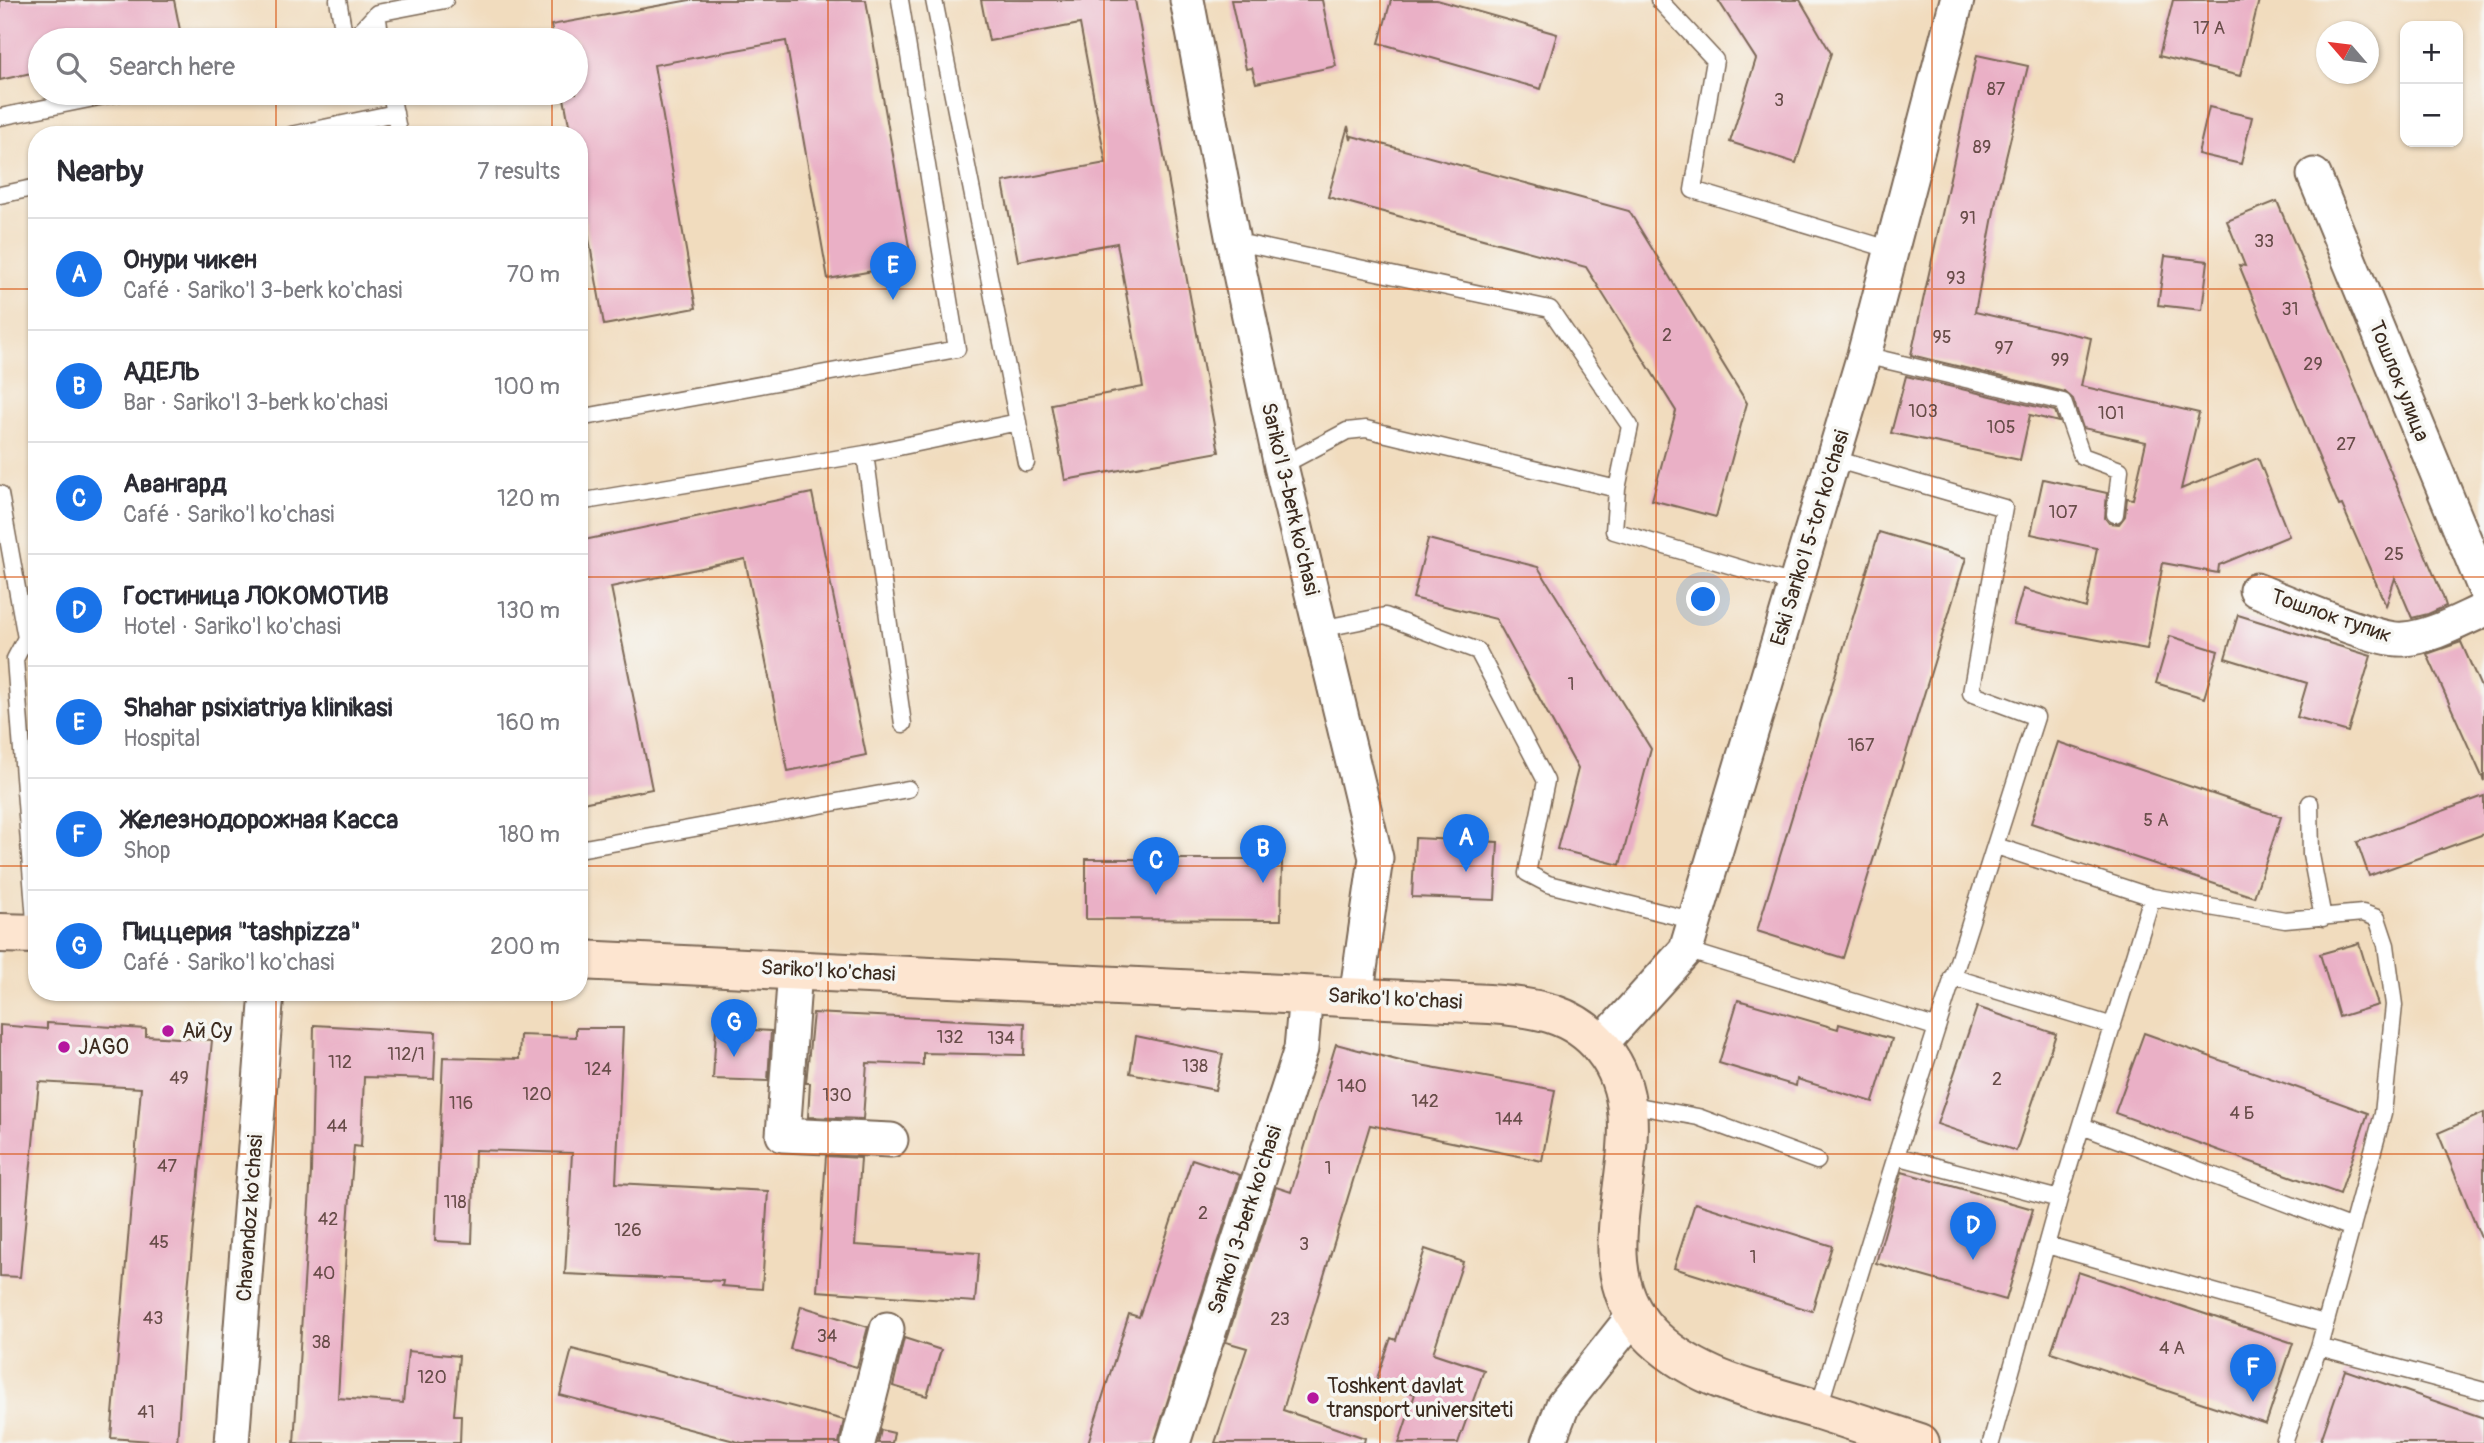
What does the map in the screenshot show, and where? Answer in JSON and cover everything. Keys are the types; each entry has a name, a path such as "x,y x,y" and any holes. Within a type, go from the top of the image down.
{"main road":[{"path":"0,933 28,934"},
{"name":"Sariko'l ko'chasi","path":"588,960 1306,994 1533,1007 1562,1016 1600,1045 1618,1072 1627,1104 1616,1256 1619,1276 1635,1314 1664,1347 1738,1387 1920,1443"}],"street":[{"name":"Sariko'l 3-berk ko'chasi","path":"1187,0 1233,241 1281,466 1376,858 1356,997"},
{"name":"Eski Sariko'l 5-tor ko'chasi","path":"1600,1045 1691,935 1864,355 1957,0"},
{"name":"Тошлок улица","path":"2314,175 2484,587"},
{"name":"Тошлок тупик","path":"2256,590 2376,635 2403,640 2444,628 2484,610"},
{"path":"795,970 783,1135 891,1140"},
{"name":"Sariko'l 3-berk ko'chasi","path":"1173,1443 1301,1049 1306,994"},
{"name":"Chavandoz ko'chasi","path":"232,1443 266,1001"},
{"path":"1548,1443 1563,1405 1635,1314"},
{"path":"859,1443 887,1329"}],"lane":[{"path":"338,0 343,28"},
{"path":"363,28 377,13 445,0"},
{"path":"588,416 957,349 900,0"},
{"path":"934,0 1026,463"},
{"path":"1659,0 1715,60 1693,190 1892,250"},
{"path":"377,13 379,28"},
{"path":"0,117 60,105"},
{"path":"393,105 397,126"},
{"path":"334,126 395,113"},
{"path":"0,195 28,189"},
{"path":"1233,241 1550,309 1630,426 1617,489 1614,531 1797,585"},
{"path":"1864,355 2063,402 2082,456 2120,470 2115,514"},
{"path":"588,500 865,454 1018,422"},
{"path":"1281,466 1347,432 1366,429 1617,489"},
{"path":"865,454 903,724"},
{"path":"1818,1410 1935,1027 2036,718 1971,693 2004,508 1834,459"},
{"path":"0,494 4,544 28,628"},
{"path":"1320,629 1385,616 1478,651 1546,781 1527,873 1548,884 1935,1027"},
{"path":"28,642 15,659 28,773"},
{"path":"588,847 908,789"},
{"path":"2310,803 2311,855 2323,918"},
{"path":"1996,846 2152,897 2285,919 2363,913 2377,918 2386,945 2394,1005 2383,1114 2319,1347 2284,1443"},
{"path":"1991,1443 2059,1199 2152,897"},
{"path":"1952,977 2113,1026"},
{"path":"1627,1104 1698,1117 1817,1161"},
{"path":"2082,1126 2352,1228"},
{"path":"1896,1156 2059,1199"},
{"path":"2047,1245 2325,1323"},
{"path":"2319,1347 2484,1391"}],"building":[{"path":"0,0 174,0 180,28 28,28 28,74 0,80"},
{"path":"690,0 866,0 912,264 828,279 786,41 654,65 696,308 604,325 588,233 588,126 569,126 565,105 588,105 588,28 552,28 551,25"},
{"path":"981,0 1135,0 1219,452 1065,480 1051,404 1143,387 1117,243 1018,261 1003,182 1106,163 1080,24 989,41"},
{"path":"1231,0 1322,0 1336,66 1256,83 1252,68 1246,69"},
{"path":"1391,0 1437,0 1557,34 1541,89 1379,43"},
{"path":"1718,0 1800,0 1831,53 1796,163 1730,142 1756,59"},
{"path":"2173,0 2259,0 2240,76 2159,56"},
{"path":"1977,55 2028,66 1997,195 1975,312 2091,338 2081,386 2199,413 2181,489 2258,458 2289,536 2219,565 2218,573 2163,563 2147,649 2013,624 2023,589 2086,608 2097,548 2031,534 2043,479 2107,493 2105,518 2109,523 2119,524 2125,516 2127,498 2133,499 2146,442 2083,428 2073,399 2065,392 1911,355"},
{"path":"2209,107 2252,117 2241,164 2198,154"},
{"path":"1348,126 1351,140 1352,136 1629,211 1747,403 1716,517 1652,500 1676,411 1586,267 1328,197"},
{"path":"2277,201 2442,594 2446,606 2428,614 2412,618 2395,578 2386,606 2342,505 2339,506 2239,265 2245,266 2227,221"},
{"path":"2165,256 2208,261 2202,310 2158,305"},
{"path":"1906,376 2055,411 2059,422 2030,415 2020,460 1891,433"},
{"path":"812,493 866,755 788,771 745,559 611,587 652,789 588,802 588,539"},
{"path":"1879,532 1966,558 1843,958 1757,931"},
{"path":"1428,539 1538,567 1651,749 1620,865 1557,849 1578,769 1496,619 1413,598"},
{"path":"2238,615 2371,656 2348,732 2297,717 2307,683 2225,658"},
{"path":"2170,636 2218,651 2204,698 2156,683"},
{"path":"2461,642 2484,694 2484,781 2427,654"},
{"path":"2058,742 2281,817 2254,897 2031,823"},
{"path":"2484,796 2484,834 2369,876 2357,842"},
{"path":"1415,838 1498,842 1495,900 1412,897"},
{"path":"1086,859 1282,859 1281,920 1086,919"},
{"path":"2359,943 2378,1005 2339,1017 2320,954"},
{"path":"1738,1000 1838,1029 1839,1024 1892,1039 1873,1102 1797,1079 1796,1086 1719,1063"},
{"path":"1977,1007 2056,1034 2016,1151 1937,1124"},
{"path":"813,1013 1025,1023 1024,1055 923,1053 923,1065 867,1063 863,1119 808,1117 810,1083 806,1083"},
{"path":"47,1023 146,1029 146,1036 212,1040 188,1289 177,1443 111,1438 141,1088 39,1082 20,1277 0,1276 0,1025 47,1029"},
{"path":"314,1025 436,1032 434,1079 364,1077 361,1147 354,1146 338,1398 403,1403 408,1351 459,1356 454,1415 461,1415 460,1443 294,1443 311,1172"},
{"path":"576,1028 623,1028 616,1183 768,1191 762,1289 722,1286 723,1281 565,1274 572,1153 475,1150 472,1243 435,1241 443,1057 519,1059 520,1035 576,1037"},
{"path":"716,1028 771,1031 768,1081 713,1079"},
{"path":"2144,1033 2368,1113 2340,1194 2115,1113"},
{"path":"1136,1036 1223,1054 1215,1090 1130,1073"},
{"path":"1336,1044 1404,1062 1555,1090 1542,1161 1370,1125 1283,1410 1365,1438 1364,1443 1215,1443 1247,1348 1226,1342 1276,1187 1291,1192"},
{"path":"2484,1113 2484,1243 2483,1243 2438,1133"},
{"path":"826,1156 861,1158 855,1245 979,1253 975,1302 817,1291"},
{"path":"1192,1159 1240,1175 1154,1443 1088,1443 1129,1314 1139,1317"},
{"path":"1902,1172 2033,1209 2006,1300 1876,1263"},
{"path":"1695,1203 1832,1246 1812,1311 1674,1268"},
{"path":"1425,1249 1463,1262 1433,1353 1484,1370 1458,1443 1399,1443 1415,1394 1376,1381 1391,1338 1396,1340"},
{"path":"2078,1272 2293,1343 2266,1424 2051,1352"},
{"path":"801,1306 868,1327 857,1367 790,1349"},
{"path":"904,1338 941,1350 927,1396 893,1386"},
{"path":"572,1349 844,1420 839,1443 742,1443 560,1395"},
{"path":"2345,1370 2484,1418 2484,1443 2320,1443"},
{"path":"881,1430 894,1433 892,1443 878,1443"}],"place":[{"name":"Shahar psixiatriya klinikasi","path":"893,300"},
{"name":"Онури чикен","path":"1466,872"},
{"name":"АДЕЛЬ","path":"1263,883"},
{"name":"Авангард","path":"1156,895"},
{"name":"Ай Су","path":"168,1031"},
{"name":"JAGO","path":"64,1047"},
{"name":"Пиццерия \"tashpizza\"","path":"734,1057"},
{"name":"Гостиница ЛОКОМОТИВ","path":"1973,1260"},
{"name":"Toshkent davlat transport universiteti","path":"1313,1398"},
{"name":"Железнодорожная Касса","path":"2253,1402"}]}
